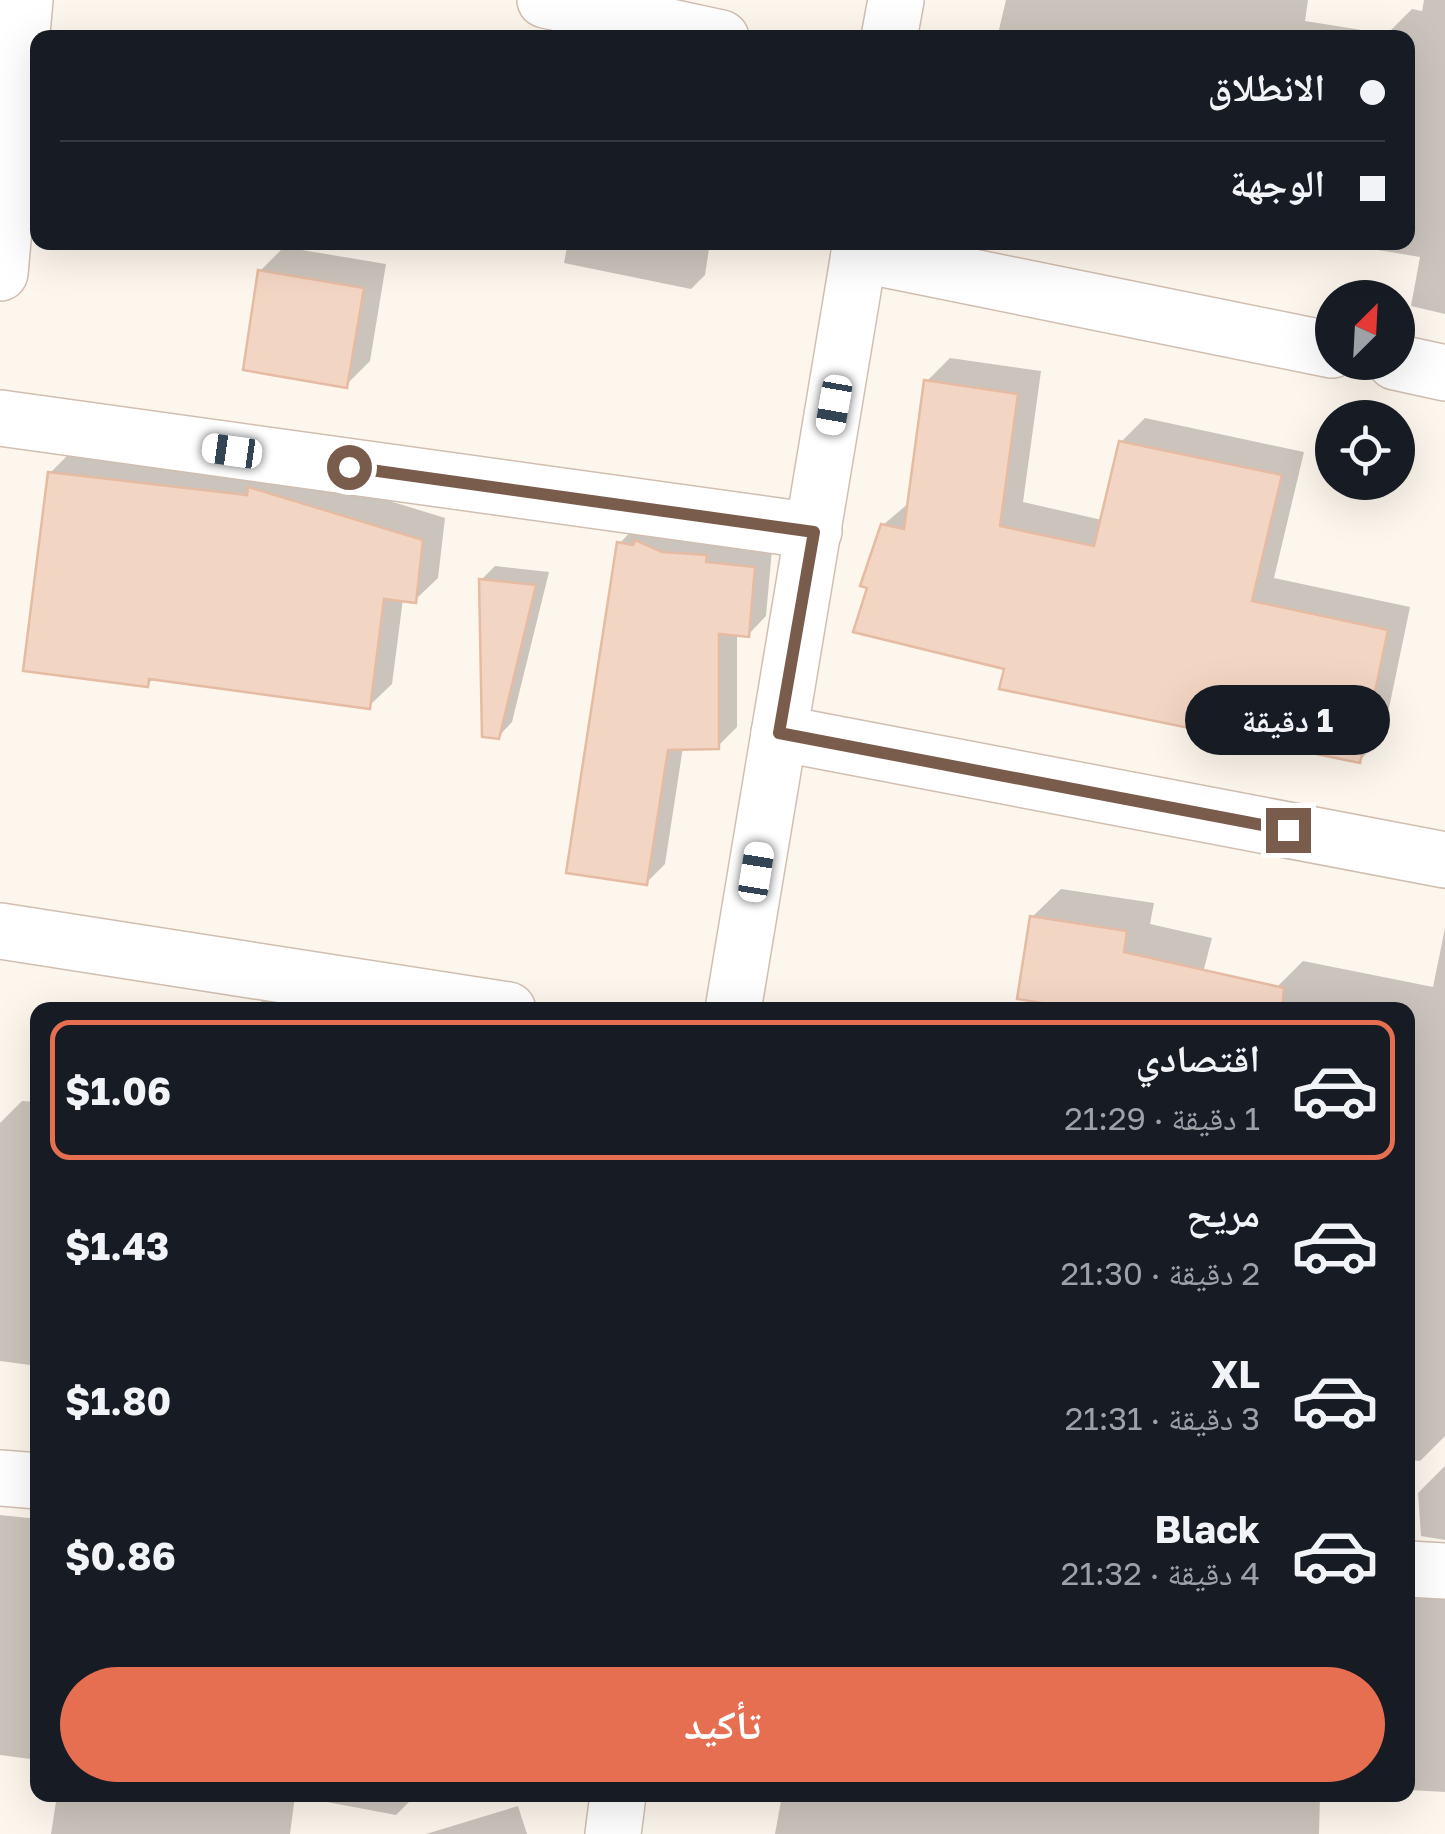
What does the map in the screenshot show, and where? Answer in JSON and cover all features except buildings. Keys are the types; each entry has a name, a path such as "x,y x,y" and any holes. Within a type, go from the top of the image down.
{"street":[{"path":"0,274 25,0"},
{"path":"544,0 684,30"},
{"path":"890,30 896,0"},
{"path":"734,1002 860,250"},
{"path":"869,250 1315,346"},
{"path":"1415,366 1445,373"},
{"path":"0,418 814,532"},
{"path":"779,733 1445,860"},
{"path":"0,931 457,1002"},
{"path":"0,1478 30,1480"},
{"path":"1415,1569 1445,1570"},
{"path":"613,1834 617,1802"}],"route":[{"path":"349,467 814,532 779,733 1288,830"}]}
